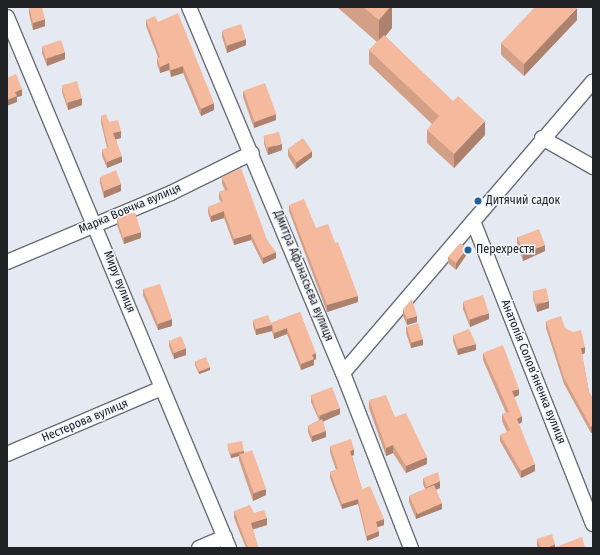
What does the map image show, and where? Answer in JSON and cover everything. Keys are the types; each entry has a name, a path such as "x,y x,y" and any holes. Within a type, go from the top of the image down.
{"street":[{"name":"Дмитра Афанасьєва вулиця","path":"189,7 252,153 343,373 411,548"},
{"name":"Миру вулиця","path":"7,17 227,542"},
{"path":"343,373 542,138 593,81"},
{"path":"542,138 593,167"},
{"name":"Марка Вовчка вулиця","path":"7,262 94,223 171,193 252,153"},
{"name":"Анатолія Солов’яненка вулиця","path":"473,221 593,524"},
{"name":"Нестерова вулиця","path":"7,454 162,388"},
{"path":"199,548 227,542"}],"building":[{"path":"29,7 42,7 45,19 33,23"},
{"path":"363,7 390,7 379,20"},
{"path":"535,7 577,8 524,64 501,43"},
{"path":"178,13 214,103 201,109 183,66 171,70 169,63 160,67 157,58 160,57 146,20 155,16 158,22"},
{"path":"241,24 246,39 227,45 222,30"},
{"path":"384,35 453,101 458,96 485,121 454,154 427,130 439,116 369,50"},
{"path":"61,40 65,52 46,59 42,46"},
{"path":"16,74 22,89 15,92 17,96 7,100 7,78"},
{"path":"77,81 82,98 67,103 62,85"},
{"path":"265,83 276,114 255,122 243,91"},
{"path":"106,114 109,122 118,120 121,131 113,133 122,156 107,162 102,150 108,147 101,116"},
{"path":"279,132 282,144 266,148 263,136"},
{"path":"303,138 312,151 297,162 287,149"},
{"path":"241,168 267,240 276,252 263,258 251,234 234,239 224,211 211,216 208,207 223,201 219,192 228,190 222,177"},
{"path":"116,170 121,184 104,191 100,177"},
{"path":"304,199 316,228 328,224 335,243 338,242 358,296 327,305 289,205"},
{"path":"135,212 141,232 123,238 117,218"},
{"path":"539,229 545,245 524,253 518,237"},
{"path":"460,243 467,248 456,263 448,257"},
{"path":"160,284 172,319 158,324 143,289"},
{"path":"546,288 549,301 535,304 532,291"},
{"path":"483,295 489,313 469,320 463,301"},
{"path":"412,299 417,316 407,319 403,309"},
{"path":"300,312 316,353 312,355 314,359 301,364 287,328 274,333 272,325 256,329 253,320 268,315 271,323"},
{"path":"561,316 565,328 573,332 581,330 585,347 581,348 589,392 593,399 593,425 591,427 564,378 546,321"},
{"path":"418,323 423,339 411,343 407,327"},
{"path":"469,329 476,344 458,349 453,335"},
{"path":"181,336 186,348 174,353 169,341"},
{"path":"503,345 519,389 512,391 522,416 517,419 535,464 521,471 500,435 510,430 502,414 509,412 483,353"},
{"path":"206,357 210,367 199,372 195,361"},
{"path":"332,387 340,408 318,416 311,395"},
{"path":"386,395 395,417 406,413 427,457 406,466 393,445 386,448 369,400"},
{"path":"322,419 326,431 312,436 308,426"},
{"path":"351,439 354,449 350,451 362,489 370,486 384,519 376,522 379,531 367,536 358,499 342,504 330,472 338,469 330,446"},
{"path":"242,441 244,451 229,454 227,444"},
{"path":"252,450 266,489 254,493 240,454"},
{"path":"438,472 440,481 427,487 423,478"},
{"path":"434,485 442,503 417,514 409,496"},
{"path":"250,505 254,513 264,510 267,518 251,523 258,546 254,548 248,548 234,511"},
{"path":"552,534 555,544 547,548 541,548 537,539"},
{"path":"582,537 585,548 553,548"}],"place":[{"name":"Дитячий садок","path":"478,201"},
{"name":"Перехрестя","path":"468,250"}]}
